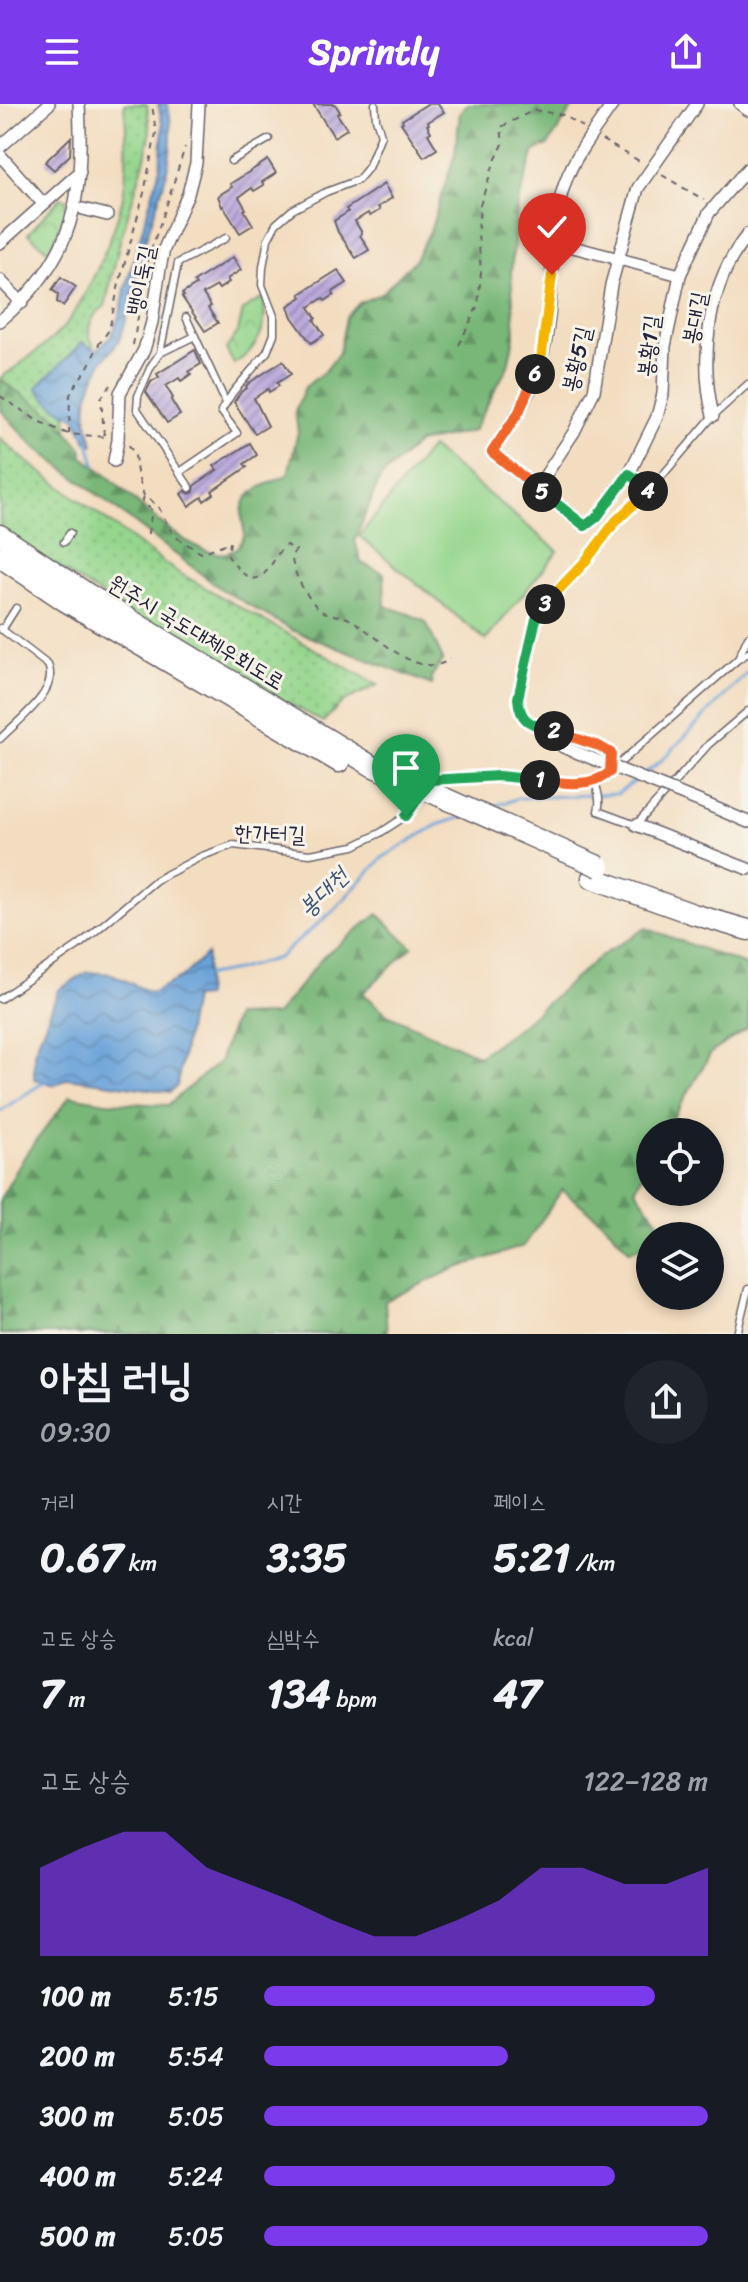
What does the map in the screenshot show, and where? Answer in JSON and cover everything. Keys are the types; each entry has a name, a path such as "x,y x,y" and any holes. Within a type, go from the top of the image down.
{"highway":[{"name":"원주시 국도대체우회도로","path":"0,535 369,772"},
{"name":"원주시 국도대체우회도로","path":"0,557 65,601 369,772"},
{"path":"369,772 693,914 748,930"},
{"path":"596,872 748,917"}],"street":[{"path":"0,147 49,104"},
{"path":"0,321 22,303 44,276 59,253 68,231 78,196 79,104"},
{"name":"뱅이둑길","path":"114,461 120,393 144,350 152,322 164,249 188,194 199,151 199,104"},
{"path":"537,488 492,452 519,412 541,360 549,306 556,214 566,180 613,104"},
{"name":"봉황5길","path":"537,488 574,432 594,391 611,285 638,188 697,104"},
{"path":"740,104 748,110"},
{"path":"0,155 39,199"},
{"name":"봉황1길","path":"537,488 585,526 597,517 629,474 657,417 663,394 665,346 680,275 709,213 748,168"},
{"path":"0,243 80,172"},
{"path":"62,188 78,196"},
{"path":"83,209 107,215"},
{"name":"봉대길","path":"713,416 707,393 706,339 723,276 748,234"},
{"path":"554,242 680,275"},
{"path":"0,280 22,303"},
{"path":"567,736 563,747 748,822"},
{"path":"636,825 748,869"}],"lane":[{"path":"180,472 237,433 221,411 267,352 274,334 274,316 262,285 268,239 276,224 292,210 358,180 368,168 381,135 375,104"},
{"path":"231,161 269,139"},
{"path":"190,488 137,409 138,396 160,353 178,263 226,238"},
{"path":"186,317 226,403"},
{"path":"160,353 195,336"},
{"path":"607,774 611,753 599,746 532,724 519,711 518,698 536,619 548,599 584,563 616,521 651,489 713,416 748,384"},
{"path":"629,474 651,489"},
{"path":"64,542 70,533"},
{"path":"0,739 46,693 52,673 48,665 1,629 16,608"},
{"path":"737,660 748,637"},
{"path":"737,660 748,653"},
{"name":"한가터길","path":"0,999 79,945 156,880 202,856 233,845 310,854 354,846 406,816 430,780 499,776 596,784 737,660"},
{"path":"596,784 598,811 636,825 709,744 748,711"},
{"path":"737,1334 748,1289"}],"path":[{"path":"68,434 70,395 109,330 150,168 156,133 152,104"},
{"path":"459,345 478,305 480,205 503,144 501,127 534,110 563,115 588,130"},
{"path":"598,138 646,165"},
{"path":"133,345 149,255 186,146"},
{"path":"662,175 709,203"},
{"path":"104,436 101,398 111,385"},
{"path":"0,396 38,421 68,434 96,436"},
{"path":"126,443 131,446 135,456 144,496 142,501 152,511 147,538"},
{"path":"144,496 158,506 173,535 201,553 230,542 228,556 245,577 261,577 268,572 286,545 296,550 291,566 323,613 352,620 405,658 431,666 450,659"}],"green space":[{"path":"124,104 147,104 150,134 105,306 90,323 89,334 94,345 90,347 82,342 40,393 66,413 67,431 52,416 0,378 45,345 66,324 103,256 125,183"},
{"path":"467,104 575,104 548,145 534,151 518,203 511,273 515,332 508,366 473,431 418,443 380,478 355,540 361,563 384,573 385,606 426,622 443,660 431,677 432,685 292,630 221,589 34,446 0,409 0,380 56,417 82,449 82,456 175,534 214,553 230,552 243,538 242,516 246,499 258,489 288,474 298,432 295,411 305,387 326,370 339,353 346,317 359,303 382,293 415,260 430,231 455,154 460,113"},
{"path":"61,197 67,200 66,210 50,252 28,234"},
{"path":"263,298 264,318 260,336 250,351 234,364 226,349 238,332 243,310"},
{"path":"0,438 26,461 174,570 378,685 342,702 323,722 171,640 0,530"},
{"path":"431,447 558,551 486,640 359,536"},
{"path":"378,914 412,947 363,993 387,1014 479,1056 524,1023 599,957 646,928 748,966 748,1028 711,1053 673,1118 636,1118 636,1206 647,1206 659,1222 636,1222 636,1248 630,1251 603,1222 562,1190 524,1246 454,1269 385,1301 387,1334 0,1334 0,1199 26,1154 70,1096 106,1102 168,1105 219,1062 235,1016 276,1015 323,957"}],"water":[{"path":"158,104 168,104 171,124 169,160 124,327 118,342 98,369 90,391 86,414 93,445 87,442 75,417 54,406 36,388 83,342 98,349 112,335 160,168 163,126"},
{"path":"207,954 205,997 193,998 177,1086 170,1092 68,1078 55,1085 34,1079 34,1052 59,990 87,972 112,974 151,993 181,978"}],"building":[{"path":"313,104 335,104 340,112 337,114 347,129 334,137"},
{"path":"427,104 438,104 444,112 428,122 431,132 428,134 437,149 424,157 401,123"},
{"path":"71,137 70,155 54,170 45,162"},
{"path":"268,160 276,173 262,182 264,185 254,191 252,188 239,197 253,225 240,233 218,196 232,187 230,184"},
{"path":"384,184 392,198 378,207 380,210 355,221 369,250 356,258 334,221 348,212 346,209"},
{"path":"233,257 241,270 219,289 217,286 203,294 218,323 205,331 182,294 196,285 194,282"},
{"path":"338,270 347,283 325,301 323,298 309,307 324,335 311,343 292,317 288,306 302,297 300,294"},
{"path":"61,277 76,287 63,306 57,302 58,294 52,290"},
{"path":"195,350 201,364 189,371 191,374 181,381 179,378 166,386 180,415 167,423 146,392 151,382 159,377 157,374"},
{"path":"283,361 291,374 277,383 279,386 254,398 268,426 255,434 234,402 249,383"},
{"path":"250,443 257,455 244,464 247,467 212,491 214,494 204,501 202,497 189,506 181,494 194,492 195,485 217,470 214,466"}],"waterway":[{"path":"89,442 95,465"},
{"name":"봉대천","path":"644,774 661,761 748,672"},
{"name":"봉대천","path":"488,808 519,798 617,794 635,781"},
{"name":"봉대천","path":"203,976 278,958 333,911 382,858 437,825 466,816"},
{"name":"봉대천","path":"0,1111 47,1080"}],"route":[{"path":"406,816 430,780 499,776 566,783 594,781 610,772 611,753 599,746 532,724 519,711 518,698 536,619 548,599 584,563 616,521 651,489 629,474 597,517 585,526 492,452 519,412 541,360 552,275"}]}
